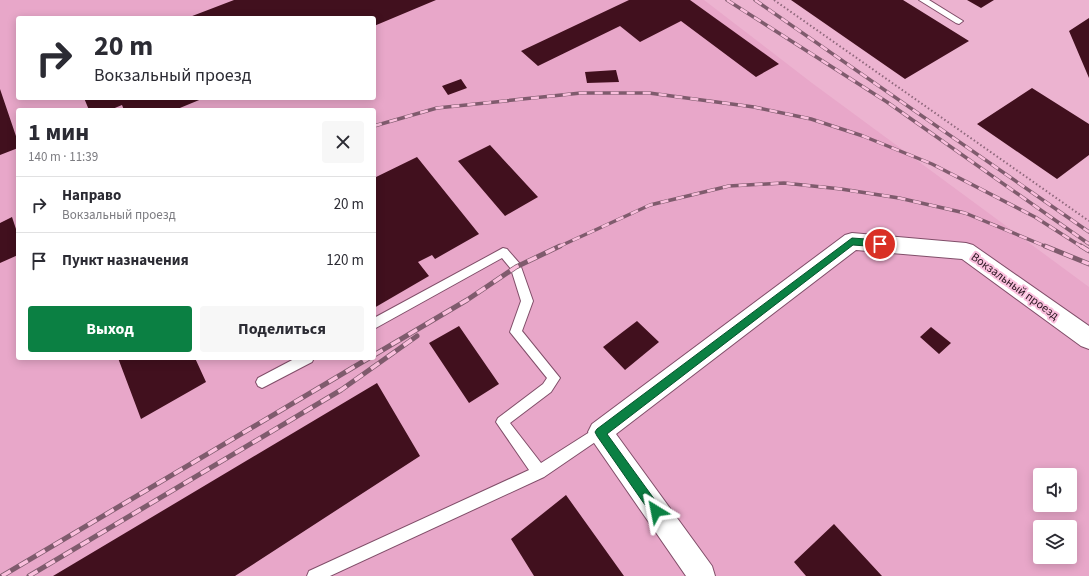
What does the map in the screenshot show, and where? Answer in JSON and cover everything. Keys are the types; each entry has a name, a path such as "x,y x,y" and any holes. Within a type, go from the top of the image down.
{"street":[{"name":"Вокзальный проезд","path":"600,432 852,241 966,251 1089,339"},
{"path":"600,432 702,576"}],"lane":[{"path":"924,0 959,20"},
{"path":"376,323 503,252 516,267 527,301 516,332 554,378 546,388 502,422 539,472"},
{"path":"262,382 304,360"},
{"path":"314,576 539,472 600,432"}],"path":[{"path":"774,0 1089,221"}],"shaded area":[{"path":"0,0 704,0 812,83 1089,287 1089,576 0,576"}],"building":[{"path":"234,0 436,0 376,25 376,16 192,16"},
{"path":"629,0 690,0 779,64 756,77 681,21 640,42 620,26 538,66 521,51"},
{"path":"791,0 903,0 969,41 905,79"},
{"path":"967,0 994,0 981,8"},
{"path":"1089,18 1089,78 1069,31"},
{"path":"616,70 619,82 587,83 585,72"},
{"path":"461,79 467,88 448,95 442,86"},
{"path":"1032,88 1089,124 1089,155 1057,179 977,124"},
{"path":"0,89 16,136 16,149 0,155"},
{"path":"85,100 199,100 180,108 123,108 122,105 115,108 88,108"},
{"path":"490,145 538,197 505,216 458,161"},
{"path":"417,157 479,234 435,259 432,255 418,262 429,276 376,307 376,177"},
{"path":"12,217 16,229 16,256 0,263 0,223"},
{"path":"637,321 659,342 625,370 603,347"},
{"path":"459,326 499,384 469,403 429,343"},
{"path":"931,327 951,343 939,354 920,337"},
{"path":"119,360 196,360 206,382 141,419"},
{"path":"377,383 420,456 235,576 53,576"},
{"path":"566,495 624,576 534,576 511,539"},
{"path":"834,524 882,576 806,576 794,562"}],"railway":[{"path":"727,0 887,102 1089,244"},
{"path":"755,0 1089,232"},
{"path":"376,125 437,108 581,93 649,93 754,107 811,119 863,136 932,164 1035,217 1082,247"},
{"path":"558,247 650,205 729,186 784,183 841,189 899,198 965,213 1047,247"},
{"path":"376,354 467,300 516,267 560,246"},
{"path":"1045,246 1089,264"},
{"path":"1081,246 1089,251"},
{"path":"29,576 341,390 417,336"},
{"path":"2,576 366,360"}],"route":[{"path":"656,511 600,432 852,241 880,244"}]}
